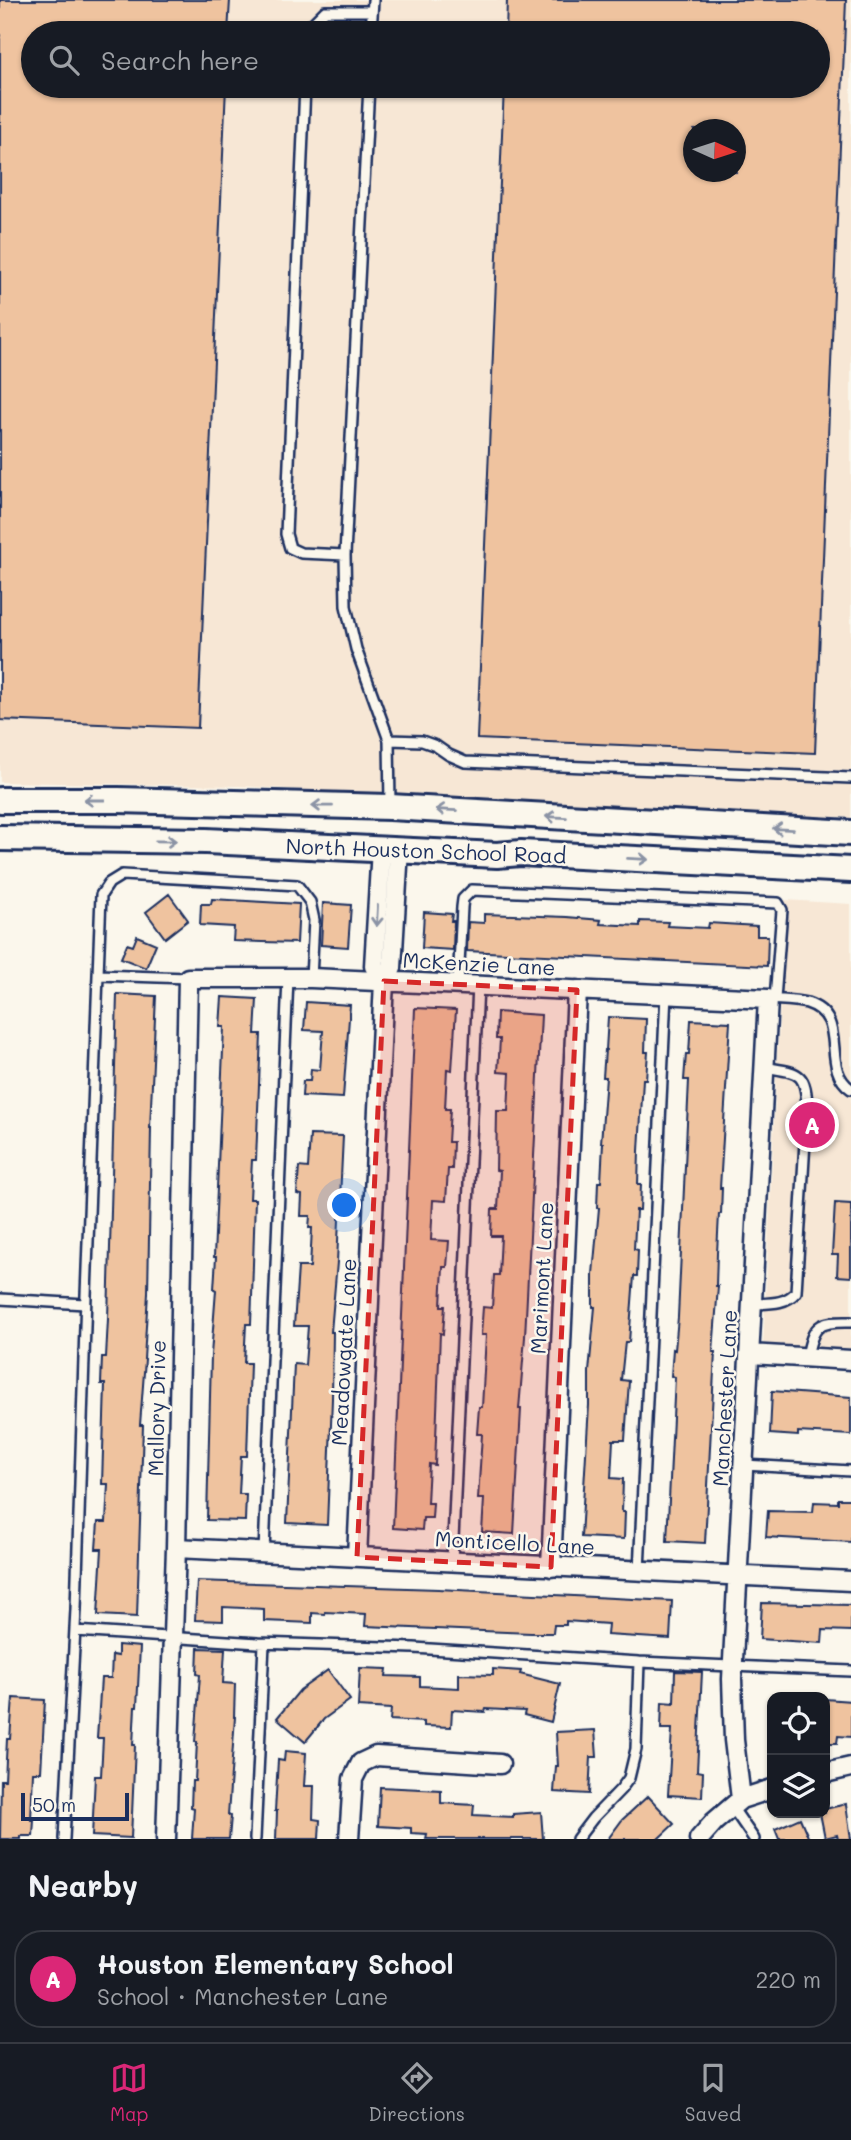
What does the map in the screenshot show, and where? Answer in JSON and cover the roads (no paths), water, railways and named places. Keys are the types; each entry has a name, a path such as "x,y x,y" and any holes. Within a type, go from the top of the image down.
{"main road":[{"name":"North Houston School Road","path":"0,800 118,800 390,807 851,833"},
{"path":"390,807 390,848"},
{"name":"North Houston School Road","path":"0,838 206,841 497,855 521,853 851,870"}],"street":[{"name":"Meadowgate Lane","path":"356,1557 384,981 374,966 390,848"},
{"name":"McKenzie Lane","path":"188,978 311,978 771,999"},
{"name":"Mallory Drive","path":"166,1839 176,1548 188,978"},
{"name":"Marimont Lane","path":"551,1567 577,990"},
{"name":"Manchester Lane","path":"736,1803 733,1665 764,1067 771,999"},
{"path":"749,1354 851,1360"},
{"name":"Monticello Lane","path":"176,1548 851,1581"},
{"path":"349,1839 353,1779 361,1763 376,1756 500,1764"},
{"path":"830,1772 851,1767"},
{"path":"699,1839 736,1803 767,1791"}],"lane":[{"path":"372,21 373,0"},
{"path":"315,21 325,11 372,11"},
{"path":"304,98 286,534 290,548 301,553 345,555"},
{"path":"368,98 345,555 346,606 356,649 389,740 390,807"},
{"path":"389,740 422,741 465,762 851,778"},
{"path":"64,1839 75,1631 101,895 109,883 122,875 297,885 310,902 314,920 311,978"},
{"path":"458,984 463,899 472,890 778,903 782,910 771,999 810,1004 822,1011 835,1034 834,1061 838,1075 851,1089"},
{"path":"98,975 188,978"},
{"path":"264,1552 288,978"},
{"path":"452,1562 478,985"},
{"path":"639,1571 666,994"},
{"path":"752,1304 778,1303 791,1298 796,1292 807,1108 806,1086 802,1078 793,1072 764,1067"},
{"path":"0,1299 86,1304"},
{"path":"807,1357 811,1336 820,1325 830,1321 851,1322"},
{"path":"743,1465 851,1471"},
{"path":"75,1631 264,1644 414,1648 639,1662 851,1671"},
{"path":"255,1839 264,1644"},
{"path":"577,1839 629,1778 636,1749 639,1662"},
{"path":"736,1803 754,1839"}],"place":[{"name":"Houston Elementary School","path":"812,1125"}]}
